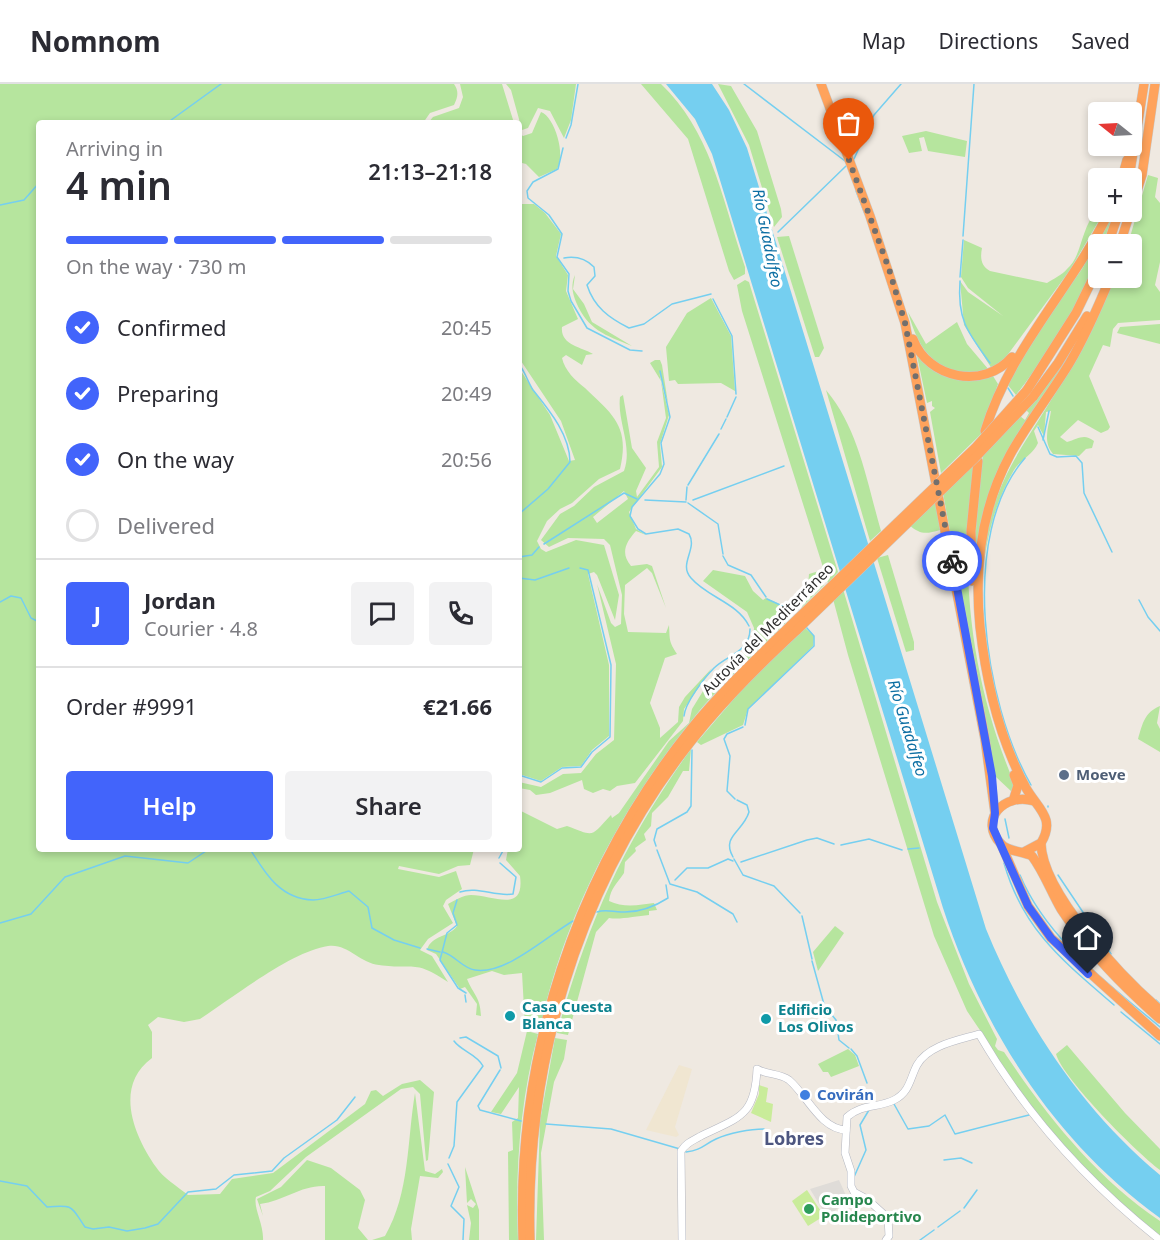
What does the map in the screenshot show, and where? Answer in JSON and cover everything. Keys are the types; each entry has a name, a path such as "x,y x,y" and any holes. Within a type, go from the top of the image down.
{"highway":[{"path":"821,84 915,346 938,368 968,377 994,372 1010,359 1032,333"},
{"path":"1131,168 1143,97 1143,84"},
{"path":"1123,234 1142,175 1155,84"},
{"path":"1125,168 1143,97"},
{"path":"985,431 1002,385 1032,333 1085,256 1104,222"},
{"name":"Autovía del Mediterráneo","path":"1030,393 1088,288"},
{"name":"Autovía del Mediterráneo","path":"523,1240 523,1164 535,1070 558,978 592,890 621,834 672,754 726,689 975,458 1030,393 1084,322 1103,288"},
{"path":"1104,288 1071,361 999,476 991,498 980,546 978,599 991,687 1017,769 1034,801 1046,817 1048,826 1041,843 1041,855 1083,928 1115,968 1160,1010"},
{"path":"905,323 992,776 998,796 1034,801"},
{"path":"978,461 971,531 973,608 989,700 1018,785 1011,799 995,813"},
{"name":"Autovía del Mediterráneo","path":"530,1240 532,1156 542,1073 565,981 590,913 627,838 679,757 739,685 794,628"},
{"path":"992,776 995,813 993,828 1028,906 1051,938 1160,1036"},
{"path":"1011,867 1010,859 1041,843"},
{"path":"1001,844 1037,862 1060,907 1088,946 1128,991 1160,1019"}],"street":[{"path":"886,1240 890,1233 887,1225 890,1222 867,1199 854,1192 851,1186 851,1173 845,1153 847,1117 855,1110 901,1095 911,1083 917,1065 939,1047 979,1034 995,1062 1047,1133 1101,1191 1160,1240"},
{"path":"682,1240 681,1151 687,1143 734,1119 748,1108 756,1095 757,1069 787,1079 812,1109 840,1130 846,1130"}],"shaded area":[{"path":"679,1065 692,1069 675,1127 679,1135 676,1137 646,1130"},
{"path":"839,1180 848,1200 827,1217 810,1189"}],"green space":[{"path":"0,84 454,84 457,97 454,105 430,113 425,120 36,120 36,852 473,852 470,865 458,866 439,874 399,866 398,869 439,877 456,871 462,889 446,900 443,906 453,923 428,939 420,950 432,956 448,982 420,968 372,963 341,947 328,946 313,950 280,966 200,1019 184,1022 158,1017 148,1025 152,1032 152,1058 140,1069 133,1082 131,1111 140,1140 159,1171 188,1195 220,1194 232,1179 273,1173 365,1104 371,1091 376,1090 383,1096 402,1084 420,1080 434,1092 428,1160 426,1161 420,1094 413,1087 401,1089 306,1157 270,1191 256,1197 263,1240 0,1240"},
{"path":"460,84 502,84 513,120 430,120 459,108 463,97"},
{"path":"506,84 576,84 571,120 564,138 550,111 538,108 528,128 522,130 522,120 519,120 511,90"},
{"path":"641,84 661,84 693,124 704,146 745,267 745,274 734,280 729,271 688,139"},
{"path":"718,84 731,86 757,131 781,209 782,217 774,227 749,145"},
{"path":"541,112 551,121 560,147 557,169 539,177 522,163 522,135 532,133"},
{"path":"926,131 967,141 965,157 928,151 924,137 919,138 922,151 909,153 902,136"},
{"path":"1148,175 1158,178 1155,197 1160,203 1160,262 1155,285 1160,292 1160,320 1118,323 1113,329 1110,347 1103,345 1089,376 1110,427 1101,433 1078,420 1060,437 1067,442 1087,437 1094,441 1092,448 1086,449 1079,456 1053,454 1047,439 1051,411 1046,412 1044,436 1038,425 1034,431 1038,443 1014,470 1001,496 989,536 982,578 990,518 998,493 1020,449 1065,377 1110,288 1142,288 1142,234 1131,234 1134,222 1142,222 1142,196"},
{"path":"522,204 534,204 545,213 561,234 556,256 568,275 566,291 578,319 562,327 562,333 572,345 593,354 586,355 582,365 566,355 562,358 571,375 604,406 617,422 623,442 620,469 599,479 572,503 560,509 547,521 537,541 541,549 546,552 576,540 604,545 619,595 615,620 597,575 594,572 588,574 609,665 609,736 592,750 581,766 562,767 541,781 522,775 522,373 550,415 569,461 575,460 561,421 522,362"},
{"path":"1098,222 1091,234 1088,234 1088,239 1070,270 1006,357 992,369 964,325 960,281 968,292 1003,316 968,288 961,277 964,240 982,248 982,261 990,271 1047,283 1063,273 1072,263 1088,224"},
{"path":"1107,222 1111,222 1106,234 1100,234"},
{"path":"789,236 824,348 819,357 815,357 777,237"},
{"path":"1088,258 1088,281 1078,300 1039,364 1016,395 1007,384 1035,334"},
{"path":"745,280 749,282 838,572 828,583 742,311 737,285"},
{"path":"573,290 584,304 592,322 632,346 598,330 581,311"},
{"path":"711,298 731,336 735,391 721,383 678,384 675,380 669,381 666,347 687,313"},
{"path":"908,312 926,344 957,322 967,344 989,370 958,371 945,368 935,361 919,341"},
{"path":"1160,324 1160,344 1117,333 1120,327"},
{"path":"1080,337 1064,367 1014,443 975,565 977,497 983,455 1020,416 1025,420 1029,413 1025,409 1046,386"},
{"path":"916,351 937,371 993,376 998,384 981,434 941,473 930,412 935,408 932,406 932,401 927,403"},
{"path":"655,360 660,360 662,365 668,403 659,372 669,415 660,444 662,467 629,512 636,529 646,535 636,531 629,539 625,552 631,566 647,564 652,566 666,608 652,573 647,568 625,585 624,614 628,632 666,633 669,625 670,641 677,654 665,658 650,703 660,728 660,738 678,722 679,707 685,697 712,668 684,709 683,721 635,783 617,786 610,791 603,789 593,793 584,789 582,780 550,793 536,795 530,790 522,789 522,783 541,787 563,774 581,773 596,754 614,740 616,664 597,584 611,623 615,627 621,624 622,595 610,545 604,539 568,538 549,547 541,540 560,514 574,506 594,487 624,471 627,452 620,406 620,397 623,395 632,448 646,468 636,491 637,497 659,467 657,442 666,418 661,381 650,363","holes":["624,491 628,499 597,523 593,517"]},
{"path":"826,390 847,422 861,457 881,531 870,541"},
{"path":"975,462 968,545 972,626 988,707 1015,785 1012,792 996,777 992,760 943,493"},
{"path":"936,500 940,530 924,533 909,525"},
{"path":"888,555 914,642 914,650 906,652 877,558"},
{"path":"713,570 745,576 753,591 763,600 766,598 784,606 793,615 704,706 641,790 598,866 580,905 550,987 540,1029 525,1026 522,973 504,975 492,971 467,979 479,1004 481,1016 476,1015 477,1004 465,987 460,989 436,954 427,950 432,941 454,930 457,926 448,904 468,895 506,900 518,895 520,876 506,860 507,852 522,852 522,812 557,829 567,826 588,833 595,831 611,815 612,818 619,813 669,741 689,723 692,709 711,678 748,650 753,642 754,628 747,612 703,581"},
{"path":"819,571 824,585 801,608 807,598 809,574"},
{"path":"843,589 937,902 969,984 997,1039 995,1046 1004,1052 1037,1099 1074,1144 1115,1185 1160,1221 1160,1238 1121,1206 1061,1147 990,1051 992,1048 967,1011 934,936 848,655 833,599"},
{"path":"804,627 814,636 813,646 748,709 743,725 701,745 697,742 739,693"},
{"path":"1160,706 1157,723 1160,729 1160,752 1138,739 1147,715"},
{"path":"691,749 689,771 683,771 668,797 652,813 651,826 644,834 646,840 635,848 636,851 625,862 624,873 610,896 609,901 620,905 654,903 657,910 649,911 649,915 609,918 596,932 568,1035 557,1033 581,955 610,885 646,817"},
{"path":"835,926 844,933 818,971 813,952"},
{"path":"527,1031 538,1034 527,1085 520,1136 517,1188 518,1240 509,1240 508,1152 513,1150 512,1122 518,1118 519,1087 501,1114 491,1112 517,1073"},
{"path":"555,1038 567,1040 564,1059 554,1082 541,1153 544,1240 536,1240 540,1121"},
{"path":"1067,1045 1125,1113 1160,1149 1160,1170 1119,1132 1072,1080 1056,1054"},
{"path":"848,1049 855,1055 859,1066 831,1077 828,1072 823,1072 818,1064"},
{"path":"759,1085 768,1088 766,1102 773,1104 771,1122 751,1113 759,1094"},
{"path":"415,1093 425,1171 435,1174 442,1169 443,1172 438,1178 420,1176 411,1229 412,1240 372,1240 385,1236 399,1202"},
{"path":"307,1160 331,1168 360,1190 365,1200 358,1228 368,1240 325,1240 325,1186 300,1190 277,1200 260,1204 263,1216 257,1199 281,1187"},
{"path":"465,1167 479,1210 479,1240 469,1240 471,1223 467,1205 473,1208 476,1204 471,1199 467,1203"},
{"name":"Campo Polideportivo","path":"807,1190 824,1216 808,1226 792,1201"}],"water":[{"name":"Río Guadalfeo","path":"666,84 712,84 729,110 747,148 986,929 1019,998 1058,1063 1105,1122 1160,1175 1160,1218 1122,1188 1087,1155 1056,1119 1027,1080 979,997 943,908 712,154 695,119"}],"waterway":[{"path":"171,120 221,84"},
{"path":"566,138 571,125 578,84"},
{"path":"744,84 845,161"},
{"path":"854,159 874,115 901,84"},
{"path":"963,236 974,84"},
{"path":"563,148 558,169 533,182 527,191 528,198 549,215 562,234 557,257 569,274 568,291 571,301 587,328 630,350 642,351"},
{"name":"Río Guadalfeo","path":"778,232 846,166"},
{"path":"0,205 24,200 36,186"},
{"path":"856,191 865,214"},
{"path":"960,277 963,240"},
{"path":"564,258 580,259 594,267 595,276 587,285 594,300 609,316 629,328 644,324 672,304 711,294"},
{"path":"960,281 962,316 970,334 990,363"},
{"path":"713,299 732,336 736,394"},
{"path":"522,368 533,390 552,414 563,433 570,462 548,489 522,511"},
{"path":"660,371 670,417 661,443 664,464 660,474 632,507 630,516 638,529 646,534 678,529 689,534 691,545 686,567 691,578 738,611 749,626"},
{"path":"1008,388 1013,396"},
{"path":"727,417 736,397"},
{"path":"1043,440 1049,411"},
{"path":"721,429 726,419"},
{"path":"1038,427 1050,454 1057,457 1076,456 1082,463 1084,493 1112,552"},
{"path":"688,485 719,434"},
{"path":"1025,458 1004,491 991,530 985,574 985,620 991,666 1001,710 1014,751 1031,785"},
{"path":"693,500 784,466"},
{"path":"686,500 687,487"},
{"path":"544,544 624,493 637,499"},
{"path":"645,500 686,502"},
{"path":"688,503 718,524 723,554"},
{"path":"522,557 532,555 539,547"},
{"path":"723,556 728,565 751,575 766,597"},
{"path":"522,578 535,580 569,568"},
{"path":"522,776 541,782 562,768 581,767 592,752 610,737 611,665 588,570 580,568"},
{"path":"0,602 11,596 21,598 31,618 36,620"},
{"path":"767,599 789,609"},
{"path":"1139,600 1148,617 1160,631"},
{"path":"745,725 748,709 814,646 814,636 806,627"},
{"path":"684,716 700,684 714,668 742,648 749,637 750,629"},
{"path":"735,799 727,791 730,756 724,739 727,734 743,727"},
{"path":"656,846 654,840 657,829 687,812 691,806 692,750"},
{"path":"733,857 730,850 731,839 749,812 747,805 737,800"},
{"path":"1005,819 1009,838"},
{"path":"741,862 817,838 834,844"},
{"path":"841,845 869,839 902,850"},
{"path":"908,849 919,848"},
{"path":"657,850 670,884 697,892 733,914 737,922"},
{"path":"0,923 31,914 65,877 125,856 188,863 204,852"},
{"path":"252,852 275,883 291,895 301,899 317,900 349,891 368,907 372,928 394,940 420,948"},
{"path":"499,858 502,852"},
{"path":"675,880 687,868 708,868 728,859 733,861"},
{"path":"734,859 743,875 774,886 800,913"},
{"path":"460,892 473,890 513,894 516,877 500,863"},
{"path":"1004,863 1022,907 1047,943 1114,1005"},
{"path":"1020,875 1046,920 1062,940 1100,977 1160,1027"},
{"path":"1058,875 1111,954"},
{"path":"597,912 634,912 651,907 668,898 666,885"},
{"path":"457,900 453,913 457,925 447,933 440,960 458,988 466,993"},
{"path":"802,916 812,959"},
{"path":"443,952 470,969 487,970 500,967 526,953 573,921"},
{"path":"427,949 440,952"},
{"path":"812,961 825,1008"},
{"path":"465,995 466,1002"},
{"path":"1156,1000 1160,1004"},
{"path":"827,1009 836,1020 839,1040 849,1048"},
{"path":"1121,1012 1160,1044"},
{"path":"460,1038 466,1037 498,1056 501,1068"},
{"path":"449,1158 454,1146 457,1102 483,1066 477,1058 454,1041"},
{"path":"851,1049 857,1056 867,1083"},
{"path":"500,1070 478,1106 480,1110 521,1121"},
{"path":"0,1181 27,1186 47,1207 71,1208 85,1227 93,1229 109,1227 127,1231 145,1228 158,1224 188,1192 216,1189 234,1175 272,1171 284,1158 337,1120 355,1097"},
{"path":"894,1104 908,1129 929,1126 945,1115 955,1134 1029,1115"},
{"path":"854,1177 866,1150 860,1125 869,1110"},
{"path":"546,1124 611,1129 680,1149"},
{"path":"686,1152 699,1149 727,1135 764,1129"},
{"path":"944,1160 961,1158 972,1163"},
{"path":"448,1164 459,1187 451,1206 464,1219 463,1240"},
{"path":"964,1208 977,1190"},
{"path":"938,1227 960,1211"},
{"path":"920,1240 934,1230"}],"way so far":[{"path":"849,160 889,269 905,323 952,561"}],"place":[{"name":"Moeve","path":"1064,775"},
{"name":"Casa Cuesta Blanca","path":"510,1016"},
{"name":"Edificio Los Olivos","path":"766,1019"},
{"name":"Covirán","path":"805,1095"},
{"name":"Campo Polideportivo","path":"809,1209"}],"district":[{"name":"Lobres","path":"794,1139"}],"route":[{"path":"952,561 992,776 995,813 993,828 1017,884 1039,923 1066,954 1088,974"}]}
